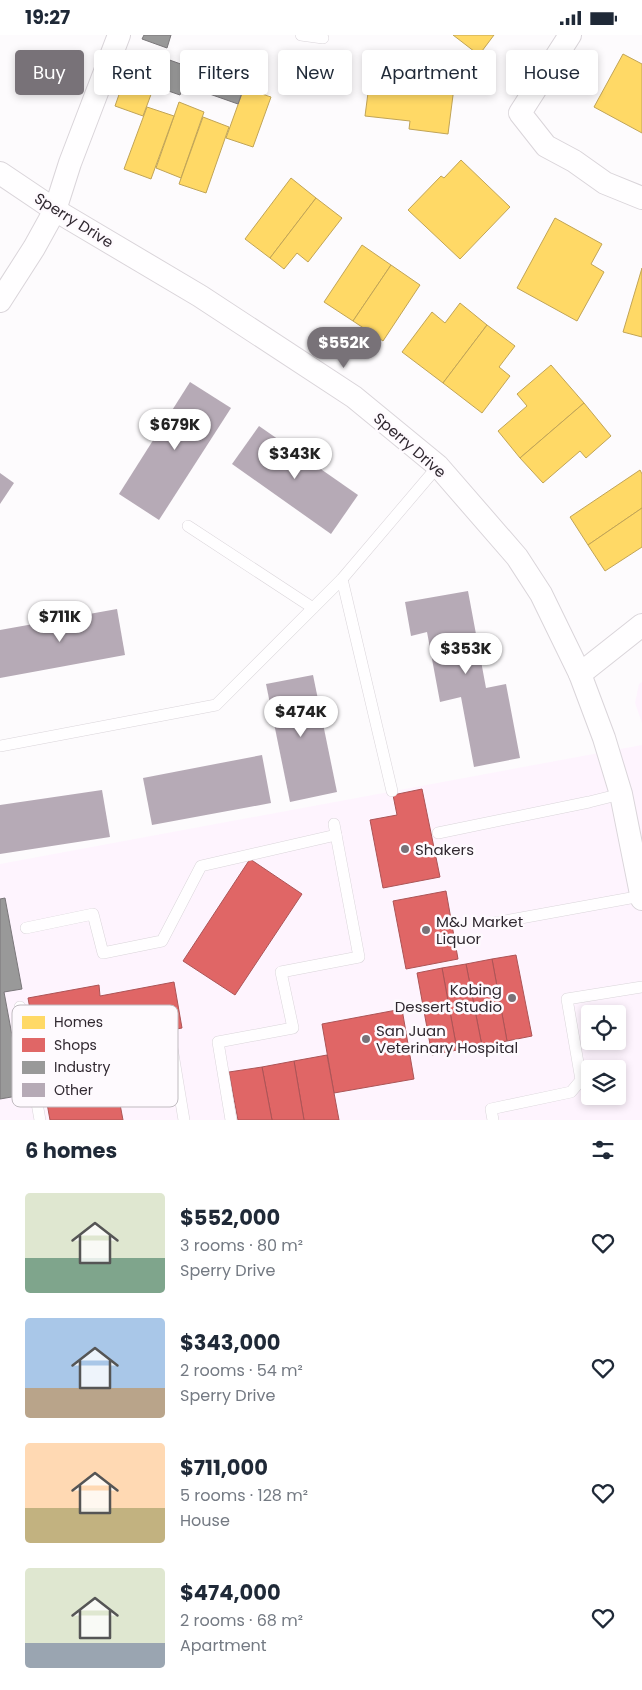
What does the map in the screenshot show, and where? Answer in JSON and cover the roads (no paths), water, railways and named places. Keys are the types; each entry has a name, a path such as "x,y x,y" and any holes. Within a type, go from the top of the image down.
{"street":[{"path":"0,301 56,210 76,146 119,35"},
{"path":"570,35 520,113 546,146 574,161 606,183 642,198"},
{"name":"Sperry Drive","path":"0,173 56,210 200,296 346,392 438,466 517,557 541,594 580,674 604,738 621,794 642,898"},
{"path":"580,674 642,625"}],"lane":[{"path":"301,35 323,39"},
{"path":"0,746 216,705 342,579 438,466"},
{"path":"188,526 313,608"},
{"path":"342,579 392,791"},
{"path":"438,833 621,794"},
{"path":"26,928 93,914 103,953 162,941 201,866 335,829 359,957 281,972 293,1028 218,1041 231,1120"},
{"path":"494,923 642,898"},
{"path":"493,1120 491,1109 571,1092 581,1080 567,999 642,987"},
{"path":"178,1084 184,1120"},
{"path":"38,1107 40,1120"}],"place":[{"name":"Shakers","path":"405,849"},
{"name":"M&J Market Liquor","path":"426,930"},
{"name":"Kobing Dessert Studio","path":"512,998"},
{"name":"San Juan Veterinary Hospital","path":"366,1039"}]}
